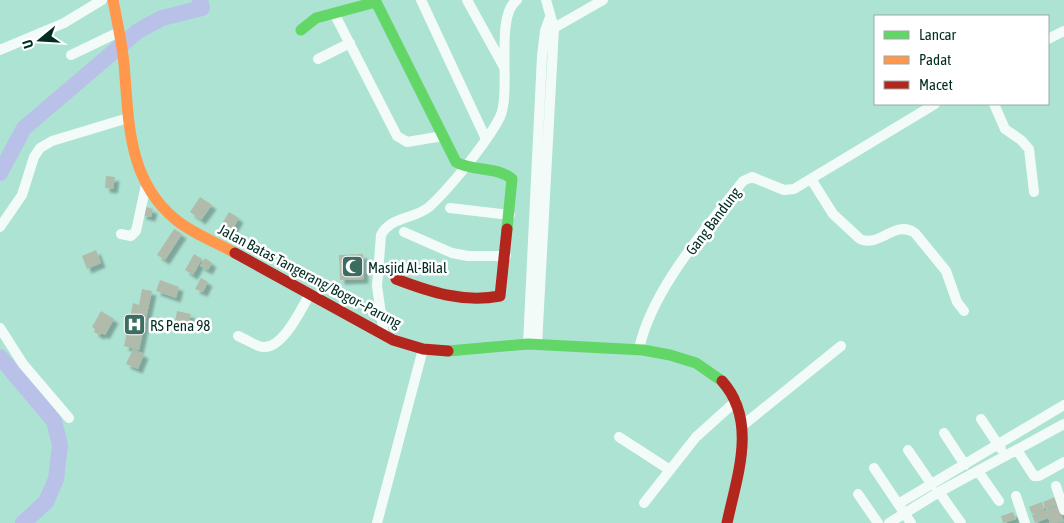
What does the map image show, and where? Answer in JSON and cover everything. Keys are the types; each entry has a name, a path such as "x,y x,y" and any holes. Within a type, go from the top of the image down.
{"main road":[{"name":"Jalan Batas Tangerang/Bogor–Parung","path":"113,0 122,49 128,118 134,155 146,185 153,196 176,220 384,335 423,349 440,351 532,344 639,348 669,354 696,364 727,386 736,401 742,426 736,480 727,523"},
{"path":"301,30 316,18 376,2 456,162 463,167 509,175 512,180 506,256 501,292 497,297 453,298 437,295 396,279"}],"street":[{"path":"0,50 64,23 102,0"},
{"path":"421,0 486,139"},
{"path":"467,0 504,68"},
{"path":"532,344 554,28 546,0"},
{"path":"554,28 603,0"},
{"path":"384,335 377,286 381,235 392,223 427,209 486,139 503,110 507,13 514,1"},
{"path":"334,13 397,136 402,141 407,142 443,136"},
{"path":"532,344 542,56 545,31 550,17"},
{"path":"1049,38 1064,31"},
{"path":"71,55 119,32"},
{"path":"318,59 350,43"},
{"name":"Gang Bandung","path":"639,348 644,327 658,298 703,233 743,181 752,177 789,190 811,179 933,105"},
{"path":"994,105 1005,129 1021,140 1029,149 1034,192"},
{"path":"0,227 22,194 34,157 40,148 52,141 128,118"},
{"path":"811,179 833,214 860,239 865,241 874,240 898,228 909,229 915,233 946,270 957,302 964,311"},
{"path":"121,234 131,236 136,231 146,185"},
{"path":"450,208 510,215"},
{"path":"404,232 452,253 468,256 506,256"},
{"path":"238,336 260,346 274,346 283,338 310,294"},
{"path":"0,328 23,364 69,418"},
{"path":"742,426 842,346"},
{"path":"377,523 423,349"},
{"path":"644,503 696,437 736,401"},
{"path":"888,523 901,508 935,488 964,465 1064,404"},
{"path":"981,419 1006,456"},
{"path":"935,488 978,471 1064,424"},
{"path":"944,433 964,465"},
{"path":"619,437 670,470"},
{"path":"908,450 961,523"},
{"path":"1017,450 1034,476 1039,476 1064,462"},
{"path":"874,468 911,523"},
{"path":"978,471 999,501"},
{"path":"1056,486 1064,510"},
{"path":"858,494 878,523"},
{"path":"1016,496 1025,523"}],"building":[{"path":"106,176 115,177 113,189 105,188"},
{"path":"200,197 212,205 201,220 190,212"},
{"path":"143,206 153,209 151,217 142,215"},
{"path":"229,212 239,218 230,234 220,227"},
{"path":"174,229 182,234 165,260 157,255"},
{"path":"96,250 101,263 87,269 82,256"},
{"path":"194,254 202,259 193,275 185,270"},
{"name":"Masjid Al-Bilal","path":"363,254 364,279 340,280 339,255"},
{"path":"205,258 212,263 208,270 200,266"},
{"path":"201,278 208,282 203,292 195,289"},
{"path":"160,280 179,287 176,298 156,291"},
{"path":"142,289 152,291 139,350 124,346 133,303 139,305"},
{"path":"101,311 114,319 105,335 94,332 95,329 92,327"},
{"path":"177,311 191,314 188,324 175,321"},
{"path":"133,349 144,354 138,369 126,364"},
{"path":"1055,497 1058,505 1045,509 1043,502"},
{"path":"1042,502 1044,510 1032,514 1029,507"},
{"path":"1058,506 1064,522 1050,523 1046,510"},
{"path":"1045,510 1048,518 1035,523 1032,515"},
{"path":"1013,512 1016,519 1003,523 1001,516"}],"waterway":[{"path":"0,173 24,128 138,31 162,18 202,8 200,0"},
{"path":"0,357 54,421 60,445 56,479 46,502 23,523"}],"traffic: fast":[{"path":"301,30 316,18 376,2 456,162 470,167 499,172 512,179 507,229"},
{"path":"448,351 528,344 643,350 670,355 696,363 722,381"}],"traffic: slow":[{"path":"113,0 123,56 127,107 133,148 147,186 159,203 181,224 235,253"}],"traffic: jam":[{"path":"396,279 447,295 473,298 500,296 507,229"},
{"path":"235,253 393,340 423,349 448,351"},
{"path":"722,381 733,397 739,413 742,431 739,468 727,523"}],"place":[{"name":"Masjid Al-Bilal","path":"352,267"},
{"name":"RS Pena 98","path":"134,325"}]}
